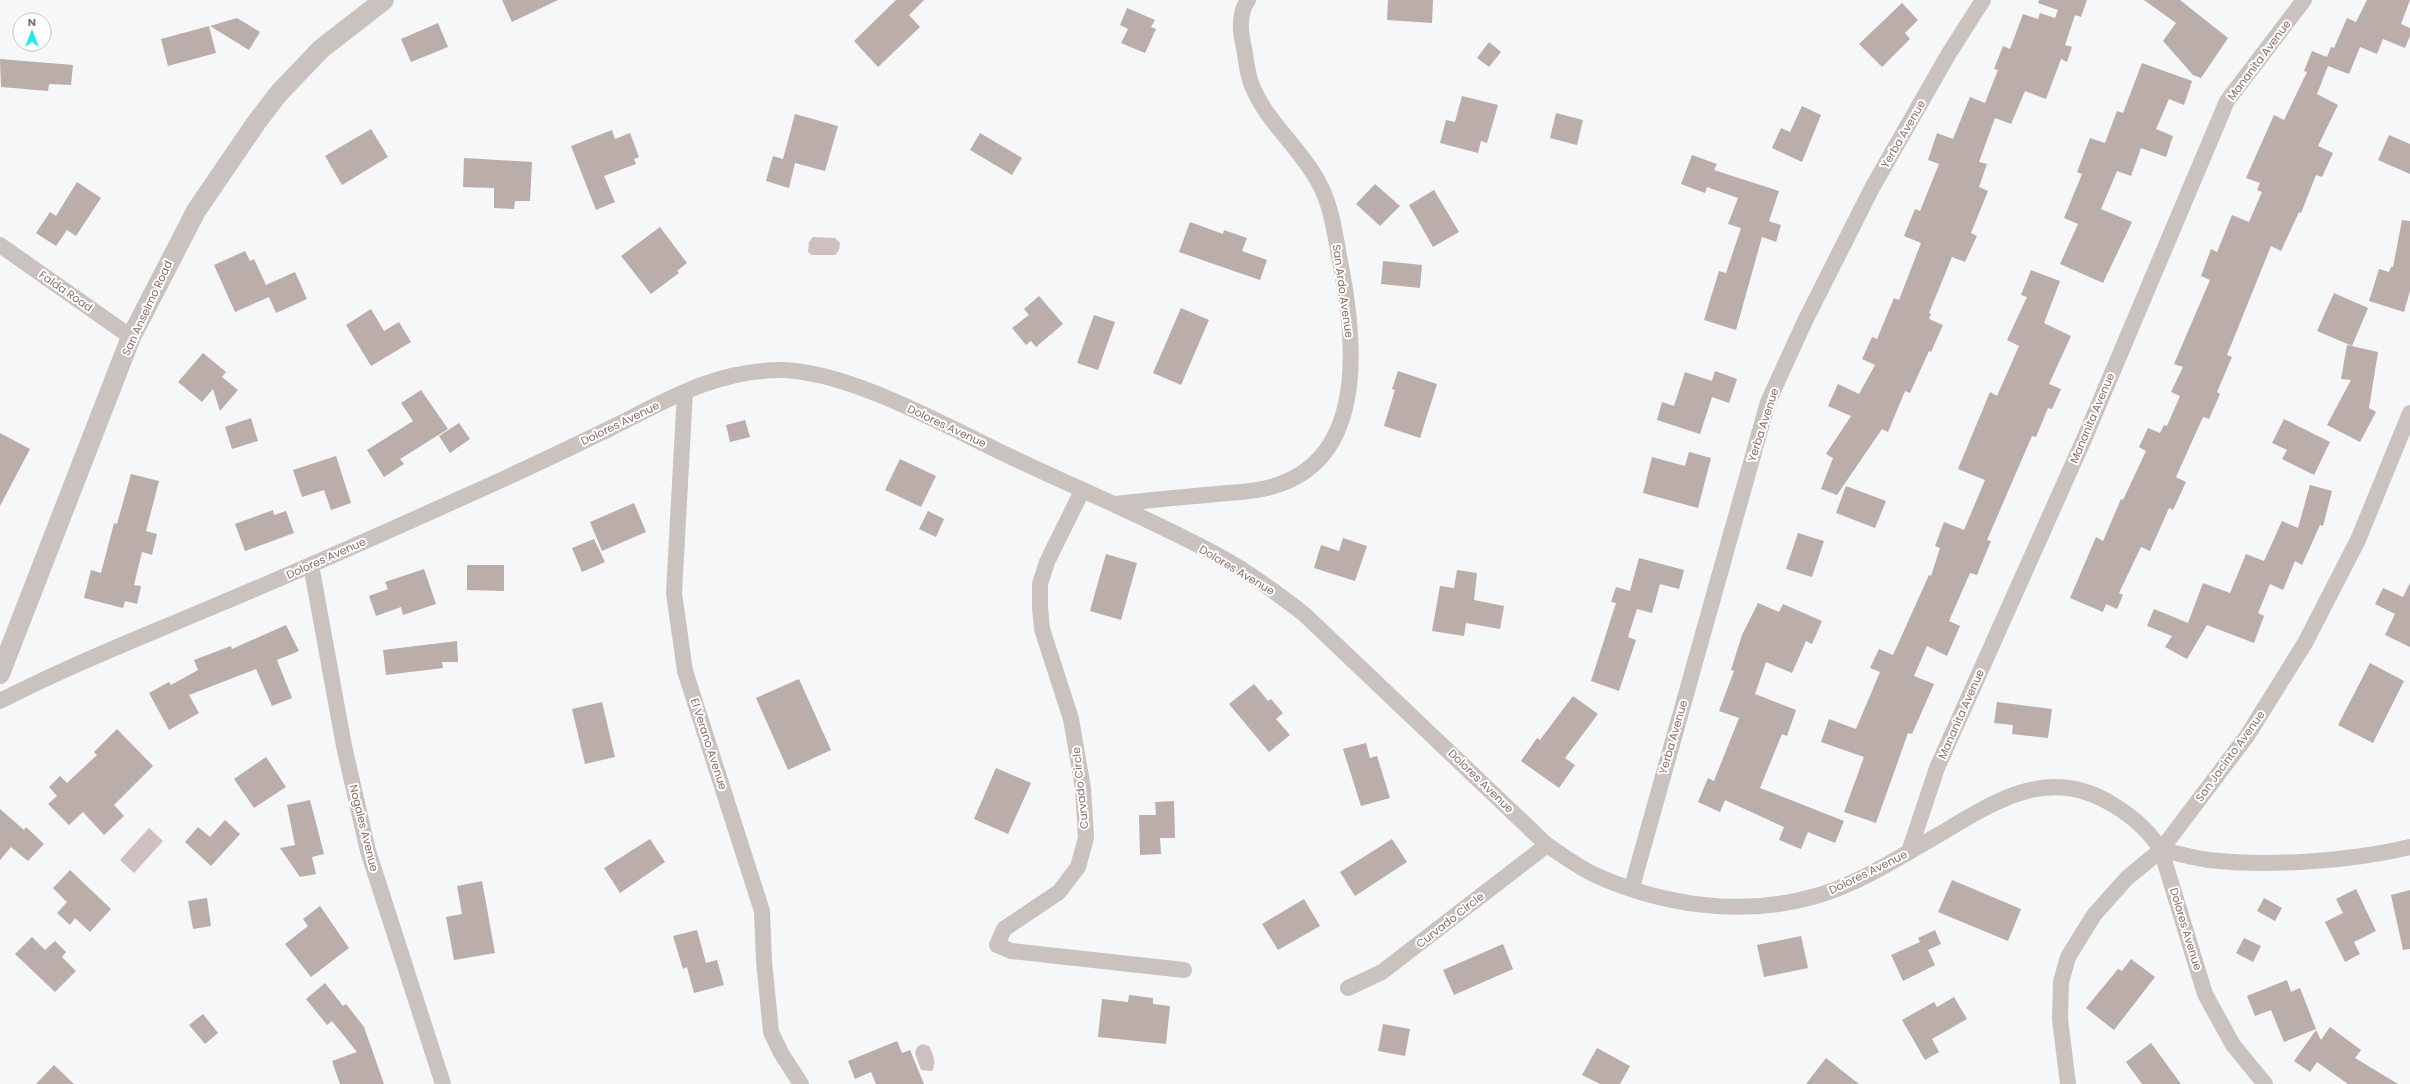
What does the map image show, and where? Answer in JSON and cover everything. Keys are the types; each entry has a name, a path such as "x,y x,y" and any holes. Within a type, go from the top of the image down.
{"street":[{"name":"San Anselmo Road","path":"0,674 131,337 196,211 256,123 321,49 384,0"},
{"name":"San Ardo Avenue","path":"1115,504 1274,487 1311,468 1326,453 1336,436 1341,418 1350,376 1350,323 1332,216 1319,183 1271,118 1250,82 1242,39 1240,17 1248,0"},
{"name":"Yerba Avenue","path":"1632,887 1768,402 1805,321 1872,188 1948,55 1983,0"},
{"name":"Mananita Avenue","path":"1909,852 1937,768 2085,437 2227,101 2304,0"},
{"name":"Falda Road","path":"0,245 131,337"},
{"name":"Dolores Avenue","path":"0,701 48,677 311,565 512,476 702,383 744,372 782,370 810,374 839,381 901,405 1115,504 1222,558 1267,586 1304,614 1547,845 1593,874 1632,887 1670,899 1711,906 1777,905 1836,890 1909,852 1998,800 2038,788 2077,788 2093,793 2129,814 2150,832 2161,850 2205,994 2233,1045 2265,1084"},
{"name":"El Verano Avenue","path":"684,392 674,593 685,672 762,911 764,962 771,1032 781,1053 801,1084"},
{"name":"San Jacinto Avenue","path":"2068,1084 2060,1019 2060,982 2068,957 2094,915 2127,878 2161,850 2247,736 2305,643 2358,540 2410,412"},
{"name":"Curvado Circle","path":"1082,490 1047,562 1040,584 1040,607 1042,629 1072,719 1083,788 1086,838 1078,867 1059,892 1004,928 997,945 1011,951 1184,970"},
{"name":"Nogales Avenue","path":"311,565 344,746 368,851 443,1084"},
{"name":"Curvado Circle","path":"1348,988 1382,972 1547,845"},
{"path":"2161,850 2209,860 2274,862 2339,858 2410,847"}],"shaded area":[{"path":"813,237 835,238 840,243 839,250 835,255 812,255 808,252 809,242"},
{"path":"149,828 163,841 134,873 120,860"},
{"path":"922,1044 929,1046 933,1055 934,1064 932,1071 921,1070 915,1053 917,1047"}],"building":[{"path":"502,0 558,0 512,22"},
{"path":"896,0 924,0 909,15 920,27 878,67 854,41"},
{"path":"1388,0 1433,0 1432,23 1387,20"},
{"path":"2039,0 2087,0 2081,17 2075,15 2065,45 2072,47 2067,62 2061,59 2046,99 2025,91 2011,124 1995,118 1979,162 1987,164 1979,187 1988,191 1971,233 1977,236 1965,262 1952,257 1929,313 1931,314 1929,319 1943,325 1931,352 1929,351 1910,393 1905,391 1888,432 1882,429 1837,495 1821,489 1833,458 1826,454 1851,416 1828,406 1838,384 1859,394 1875,365 1862,359 1872,337 1877,339 1894,298 1899,300 1921,243 1904,236 1915,209 1920,211 1939,164 1928,160 1937,133 1953,139 1970,97 1985,103 1998,70 1994,69 2003,46 2010,49 2023,14 2038,19 2040,13 2055,18 2058,10 2038,3"},
{"path":"2144,0 2180,0 2228,38 2201,78 2193,75 2163,41 2176,23"},
{"path":"2367,0 2410,0 2401,24 2410,28 2410,36 2405,48 2383,39 2377,54 2360,47 2349,74 2328,66 2317,94 2338,105 2318,146 2333,153 2322,177 2316,175 2301,213 2299,212 2281,251 2271,246 2227,355 2232,357 2217,392 2220,394 2209,419 2203,417 2176,477 2186,482 2173,510 2169,508 2150,551 2141,547 2119,593 2123,595 2117,609 2106,604 2103,612 2070,598 2096,537 2103,541 2121,499 2123,500 2146,451 2139,447 2148,428 2160,433 2164,425 2167,426 2180,396 2171,392 2183,367 2174,364 2210,280 2201,276 2211,249 2217,252 2232,215 2249,222 2262,192 2257,190 2260,183 2246,178 2274,115 2284,120 2307,72 2304,71 2312,51 2327,57 2331,47 2334,48 2347,18 2356,22"},
{"path":"1902,3 1918,20 1905,33 1910,39 1882,67 1859,44"},
{"path":"1127,8 1155,20 1151,27 1156,29 1145,53 1121,43 1128,29 1120,25"},
{"path":"237,18 260,32 249,50 210,26"},
{"path":"438,23 448,47 411,62 401,39"},
{"path":"209,26 216,53 168,66 161,39"},
{"path":"1489,42 1501,52 1489,67 1477,58"},
{"path":"0,59 73,65 71,85 49,84 48,91 1,87"},
{"path":"2142,63 2192,81 2184,105 2169,99 2156,129 2173,136 2166,157 2141,148 2131,176 2117,171 2101,209 2132,222 2103,283 2060,264 2078,224 2064,218 2082,174 2077,172 2090,138 2105,143 2117,111 2123,113"},
{"path":"1462,96 1498,105 1487,143 1481,141 1478,153 1440,143 1446,120 1455,122"},
{"path":"1802,106 1821,115 1802,162 1772,148 1781,128 1790,132"},
{"path":"1556,113 1583,120 1577,145 1550,138"},
{"path":"795,114 838,126 825,171 795,163 789,188 766,181 773,156 783,159"},
{"path":"371,129 388,157 342,185 325,156"},
{"path":"612,130 615,139 630,133 639,157 634,159 636,164 604,176 615,202 596,210 571,146"},
{"path":"980,133 1022,158 1012,175 970,150"},
{"path":"2389,135 2410,144 2410,174 2378,160"},
{"path":"1692,155 1717,164 1714,170 1779,191 1769,221 1781,225 1776,242 1762,237 1736,330 1704,320 1719,271 1726,273 1741,228 1728,224 1738,198 1707,187 1705,193 1681,184"},
{"path":"464,158 532,162 530,201 515,201 514,209 494,208 494,188 463,187"},
{"path":"77,182 101,198 76,236 67,230 56,246 36,233 50,212 56,216"},
{"path":"1375,184 1400,206 1380,226 1356,204"},
{"path":"1434,190 1459,232 1433,247 1409,205"},
{"path":"2402,220 2410,221 2410,291 2404,312 2369,301 2379,269 2389,272 2391,267 2393,267"},
{"path":"1190,222 1223,234 1224,230 1247,238 1242,251 1267,260 1260,280 1179,252"},
{"path":"660,227 687,263 677,271 679,273 651,294 621,256"},
{"path":"245,251 250,261 254,259 266,285 295,272 307,299 276,313 269,297 235,312 214,265"},
{"path":"1383,261 1422,265 1420,288 1381,284"},
{"path":"2031,270 2060,281 2044,323 2071,336 2049,384 2061,389 2052,409 2048,408 2036,437 2032,436 1987,540 1991,541 1977,575 1970,573 1949,621 1960,626 1947,656 1927,646 1914,676 1934,684 1912,734 1908,733 1876,823 1844,812 1864,757 1821,742 1829,719 1856,729 1880,672 1870,668 1879,649 1893,655 1929,575 1931,576 1940,548 1935,546 1944,522 1964,530 1985,480 1958,469 1990,392 1997,396 2019,346 2007,340 2027,297 2021,295"},
{"path":"2334,293 2368,308 2352,346 2317,331"},
{"path":"1039,296 1063,324 1036,347 1031,341 1026,345 1012,328 1029,315 1024,309"},
{"path":"1181,308 1209,320 1181,385 1153,373"},
{"path":"371,309 384,331 399,322 411,342 371,366 346,325"},
{"path":"1094,315 1115,322 1098,370 1077,363"},
{"path":"2347,345 2378,352 2369,408 2376,412 2360,442 2327,425 2351,380 2341,379"},
{"path":"203,353 226,372 222,377 238,390 220,411 213,389 202,402 178,382"},
{"path":"1398,371 1437,384 1420,438 1384,426 1395,390 1392,389"},
{"path":"1715,371 1737,379 1729,403 1712,397 1700,434 1657,420 1662,402 1674,406 1685,372 1712,381"},
{"path":"421,390 448,429 400,459 404,464 384,477 367,450 413,421 401,403"},
{"path":"251,418 258,441 232,449 225,427"},
{"path":"2284,419 2330,442 2314,475 2282,459 2287,450 2272,443"},
{"path":"745,420 750,437 730,442 726,425"},
{"path":"459,423 470,439 450,453 439,436"},
{"path":"0,433 30,449 0,506"},
{"path":"1689,452 1711,458 1698,508 1643,493 1652,457 1685,466"},
{"path":"336,456 351,503 331,510 324,490 302,497 293,470"},
{"path":"900,459 936,476 921,507 885,490"},
{"path":"131,474 159,481 146,531 157,534 152,555 142,552 134,585 141,586 137,604 125,601 123,608 84,598 91,570 101,573 114,523 117,524"},
{"path":"2310,485 2332,491 2323,526 2320,525 2302,565 2295,561 2283,590 2270,584 2258,613 2264,616 2254,643 2207,625 2187,659 2165,647 2172,636 2147,626 2154,609 2188,623 2203,583 2230,593 2246,554 2264,561 2282,521 2298,528"},
{"path":"1846,486 1886,501 1875,528 1836,513"},
{"path":"634,503 646,532 602,551 590,522"},
{"path":"273,510 274,515 286,511 294,533 245,551 235,524"},
{"path":"928,511 944,519 936,537 919,529"},
{"path":"1798,533 1824,541 1812,577 1786,569"},
{"path":"1343,538 1367,546 1355,581 1314,568 1321,545 1339,551"},
{"path":"594,539 605,562 582,572 572,548"},
{"path":"1106,554 1137,563 1121,620 1090,611"},
{"path":"1639,558 1684,570 1679,589 1660,584 1652,613 1637,609 1628,637 1636,640 1619,691 1591,681 1616,603 1611,602 1616,587 1630,591"},
{"path":"467,565 504,565 504,591 467,590"},
{"path":"424,569 436,604 403,615 401,607 376,616 369,596 388,589 385,582"},
{"path":"1457,570 1477,573 1474,600 1504,606 1500,629 1466,623 1464,636 1432,631 1440,586 1454,588"},
{"path":"2410,583 2410,647 2385,635 2395,614 2375,604 2383,588 2403,597"},
{"path":"1758,603 1779,612 1783,604 1822,621 1812,644 1806,641 1792,673 1766,662 1755,694 1796,710 1787,736 1782,734 1760,788 1844,821 1835,843 1808,832 1801,849 1779,840 1784,827 1725,800 1720,812 1698,802 1708,778 1714,781 1739,718 1719,711 1734,671 1731,670 1742,635"},
{"path":"286,625 299,651 277,660 292,698 272,706 256,669 189,695 199,713 169,730 149,693 169,682 171,685 198,670 194,660 231,646 232,649"},
{"path":"457,641 458,662 442,662 443,668 386,675 383,650"},
{"path":"2370,663 2404,681 2373,743 2338,725"},
{"path":"799,679 831,750 788,770 756,698"},
{"path":"1254,684 1268,701 1271,699 1283,713 1276,719 1290,735 1269,752 1229,704"},
{"path":"1573,696 1598,714 1565,758 1575,765 1559,788 1521,761 1537,738 1540,740"},
{"path":"602,702 615,757 585,764 572,709"},
{"path":"1997,702 2052,709 2048,738 2012,734 2013,725 1994,723"},
{"path":"117,729 153,766 114,805 124,816 104,835 83,812 69,825 48,804 57,796 49,787 60,776 67,783 97,755 94,752"},
{"path":"1366,743 1370,758 1377,756 1390,798 1361,806 1343,749"},
{"path":"266,757 286,787 254,808 234,779"},
{"path":"996,768 1031,783 1008,834 974,819"},
{"path":"310,800 324,854 312,857 316,874 300,877 280,848 295,845 287,805"},
{"path":"1174,801 1175,838 1160,838 1161,854 1140,855 1139,815 1156,815 1155,802"},
{"path":"0,809 24,830 26,827 44,844 28,861 11,847 0,860"},
{"path":"225,820 240,834 211,866 185,842 198,827 210,837"},
{"path":"650,839 665,862 620,893 604,868"},
{"path":"1392,839 1407,862 1355,896 1340,872"},
{"path":"70,870 111,909 90,932 75,918 70,925 57,913 67,902 53,888"},
{"path":"1952,880 2021,909 2008,941 1938,912"},
{"path":"482,881 495,953 454,960 446,917 462,914 457,886"},
{"path":"2356,889 2376,931 2354,942 2360,954 2345,962 2325,922 2343,913 2336,899"},
{"path":"2410,890 2410,949 2403,950 2391,895"},
{"path":"207,898 211,926 193,929 188,901"},
{"path":"2264,898 2282,908 2275,921 2257,911"},
{"path":"1304,899 1320,926 1278,950 1262,924"},
{"path":"320,906 349,948 311,977 285,944 308,926 303,919"},
{"path":"697,930 706,963 717,960 724,985 694,993 687,967 683,969 673,936"},
{"path":"1935,930 1941,944 1928,950 1935,965 1903,981 1891,955 1920,942 1918,938"},
{"path":"1801,936 1808,968 1764,977 1757,945"},
{"path":"32,937 45,950 55,941 66,952 62,957 76,971 55,992 15,954"},
{"path":"2244,938 2261,946 2253,962 2236,953"},
{"path":"1503,944 1513,969 1454,995 1443,970"},
{"path":"2131,959 2155,977 2114,1030 2086,1008 2118,969 2122,971"},
{"path":"2287,980 2291,992 2300,988 2316,1029 2284,1042 2271,1010 2255,1016 2247,996"},
{"path":"325,983 343,1006 346,1004 364,1027 384,1084 340,1084 332,1061 357,1052 332,1021 327,1025 306,999"},
{"path":"1129,995 1153,998 1153,1004 1170,1006 1166,1044 1098,1037 1102,999 1128,1002"},
{"path":"1954,997 1967,1019 1932,1039 1939,1052 1925,1060 1902,1020 1934,1002 1937,1007"},
{"path":"203,1014 218,1033 205,1044 189,1025"},
{"path":"1383,1024 1410,1029 1405,1056 1378,1051"},
{"path":"2330,1027 2361,1050 2355,1058 2398,1084 2348,1084 2317,1062 2310,1072 2294,1061 2316,1030 2321,1040"},
{"path":"897,1041 902,1053 910,1050 924,1084 876,1084 871,1072 855,1079 848,1061"},
{"path":"2151,1043 2181,1084 2142,1084 2126,1062"},
{"path":"1597,1048 1630,1066 1620,1084 1600,1084 1582,1075"},
{"path":"1826,1058 1859,1084 1806,1084"},
{"path":"54,1065 74,1084 36,1084"}]}
